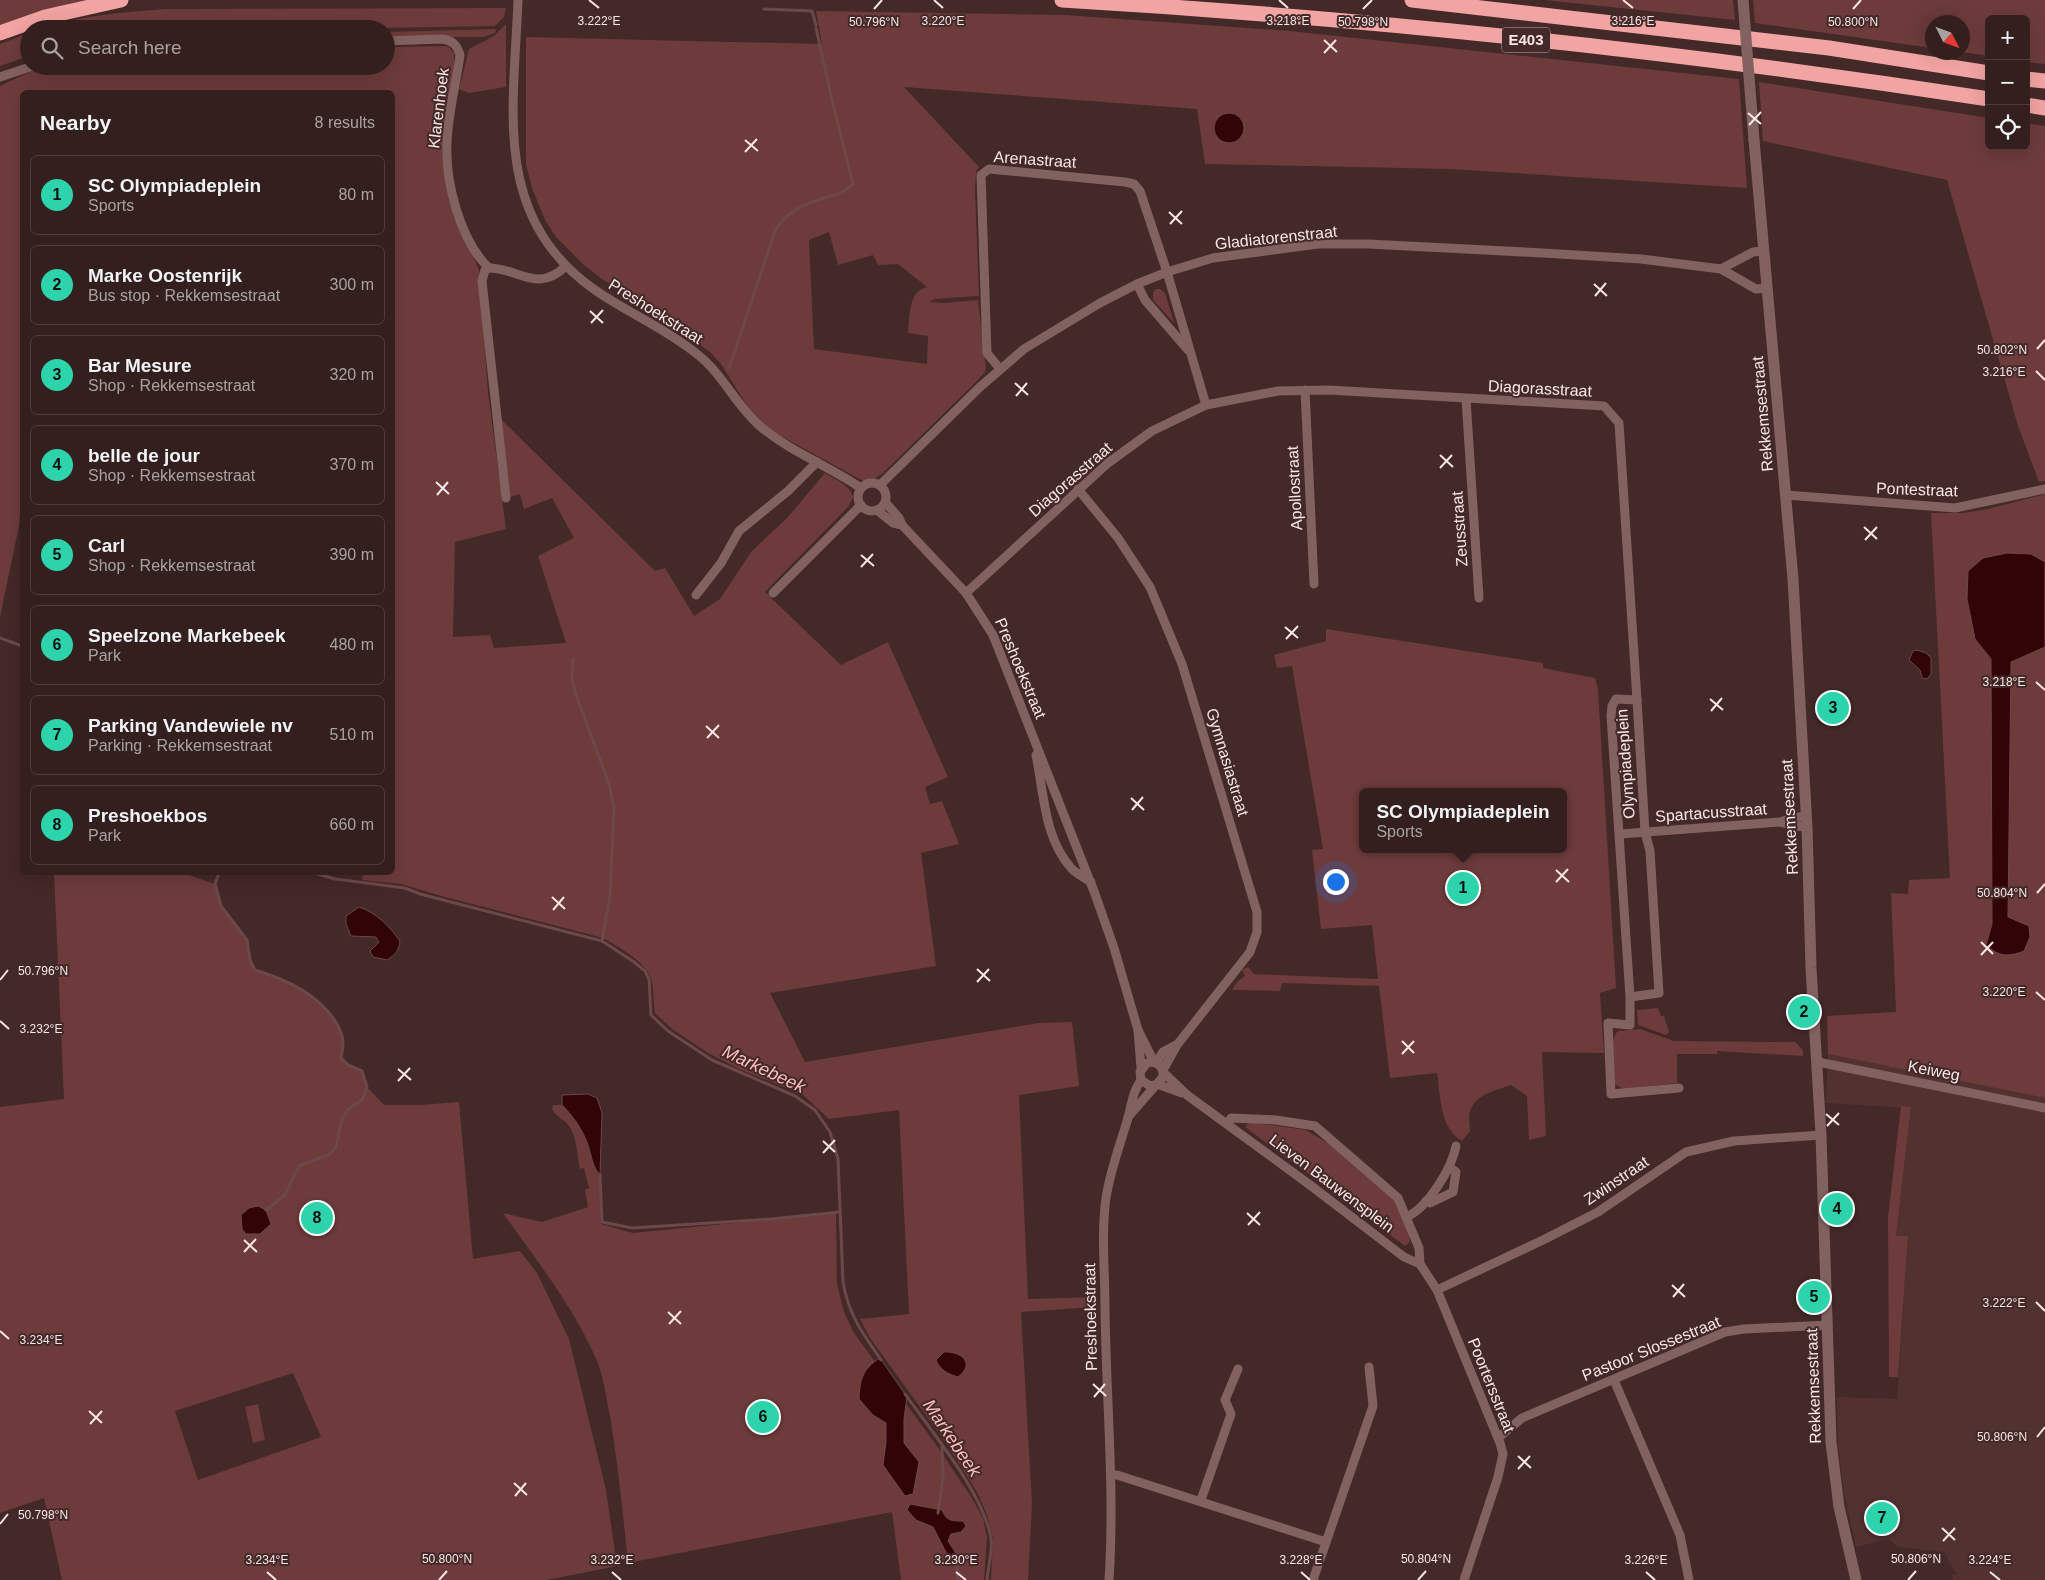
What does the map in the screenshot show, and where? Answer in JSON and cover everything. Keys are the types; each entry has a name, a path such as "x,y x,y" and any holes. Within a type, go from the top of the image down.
{"highway":[{"path":"36,20 122,0"},
{"name":"E403","path":"1062,0 1183,7 1466,33 1831,75 1985,98"},
{"name":"E403","path":"1412,0 1829,48 1985,72"},
{"path":"0,32 20,25"},
{"path":"2030,80 2045,82"},
{"path":"2030,106 2045,108"}],"street":[{"name":"Preshoekstraat","path":"518,0 514,47 514,130 518,175 525,201 536,226 551,249 566,266 595,290 666,332 698,354 714,370 761,427 774,437 861,488"},
{"name":"Rekkemsestraat","path":"1743,0 1762,251 1793,579 1806,821 1811,977 1818,1062 1831,1442 1839,1508 1856,1580"},
{"name":"Klarenhoek","path":"395,41 443,40 451,41 458,48 460,55 447,144 449,169 464,231 473,250 488,268"},
{"path":"0,77 20,70"},
{"name":"Arenastraat","path":"1000,369 987,353 980,178 986,170 1134,184 1140,191 1167,272"},
{"name":"Gladiatorenstraat","path":"880,485 1000,369 1024,349 1056,328 1137,284 1167,272 1213,258 1236,253 1318,244 1368,244 1543,253 1641,259 1721,270 1756,289 1767,288"},
{"path":"1721,270 1754,252 1762,251"},
{"path":"506,498 482,281 485,270 488,268 496,268 537,280 550,277 566,266"},
{"path":"1167,272 1206,405"},
{"path":"1137,284 1145,300 1190,352"},
{"name":"Diagorasstraat","path":"966,593 1108,463 1152,431 1206,405 1278,391 1305,390 1604,406 1619,423 1637,700"},
{"name":"Apollostraat","path":"1305,390 1314,584"},
{"name":"Zeusstraat","path":"1466,399 1479,598"},
{"path":"696,595 721,563 740,531 788,491 817,462"},
{"path":"870,483 880,485 886,492 886,502 877,510 868,510 861,505 858,497 861,488 870,483"},
{"name":"Gymnasiastraat","path":"1078,489 1118,538 1150,587 1182,664 1257,912 1257,932 1250,952 1176,1045 1163,1071"},
{"name":"Pontestraat","path":"1786,495 1955,508 2045,489"},
{"name":"Preshoekstraat","path":"886,502 899,518 902,525 966,593 993,635 1091,882 1114,948 1138,1030 1155,1062"},
{"path":"773,594 861,505"},
{"name":"Preshoekstraat","path":"877,510 894,523 902,525"},
{"name":"Olympiadeplein","path":"1630,997 1659,993 1650,851 1645,832 1637,700 1616,699 1612,706 1611,716 1620,834 1630,1024 1608,1023 1611,1094 1679,1088"},
{"name":"Preshoekstraat","path":"1032,733 1048,825 1058,852 1073,870 1091,882"},
{"name":"Spartacusstraat","path":"1645,832 1780,822 1794,826 1806,821"},
{"name":"Olympiadeplein","path":"1620,834 1645,832"},
{"name":"Preshoekstraat","path":"1138,1030 1141,1068"},
{"name":"Gymnasiastraat","path":"1155,1062 1163,1052 1176,1045"},
{"path":"1155,1062 1163,1071 1163,1077 1156,1085 1145,1084 1141,1080 1141,1068 1147,1063 1155,1062"},
{"name":"Keiweg","path":"1818,1062 2045,1108"},
{"name":"Lieven Bauwensplein","path":"1163,1071 1186,1095 1404,1257 1420,1264"},
{"name":"Preshoekstraat","path":"1108,1580 1111,1540 1111,1475 1103,1232 1111,1170 1130,1106 1141,1080"},
{"name":"Preshoekstraat","path":"1128,1117 1156,1085"},
{"name":"Lieven Bauwensplein","path":"1156,1085 1186,1095"},
{"name":"Lieven Bauwensplein","path":"1227,1124 1231,1118 1246,1118 1315,1126 1398,1198 1418,1248 1420,1264 1437,1290"},
{"name":"Zwinstraat","path":"1437,1290 1598,1212 1686,1152 1734,1141 1821,1135"},
{"name":"Lieven Bauwensplein","path":"1406,1218 1417,1211 1426,1201 1449,1167 1454,1157 1456,1146"},
{"name":"Lieven Bauwensplein","path":"1426,1201 1430,1204 1453,1192 1456,1172 1449,1167"},
{"name":"Poortersstraat","path":"1437,1290 1503,1454 1498,1477 1464,1580"},
{"name":"Pastoor Slossestraat","path":"1498,1438 1522,1418 1725,1332 1744,1329 1828,1325"},
{"path":"1313,1580 1373,1406 1368,1367"},
{"path":"1201,1500 1231,1414 1226,1400 1238,1369"},
{"path":"1614,1380 1680,1535 1689,1580"},
{"path":"1111,1475 1117,1475 1201,1500 1326,1542"}],"shaded area":[{"path":"0,0 93,0 20,20 0,27"},
{"path":"1544,0 1733,0 1735,20"},
{"path":"1753,0 2045,0 2045,64 2030,62 2030,15 1985,15 1985,55 1970,53 1970,15 1925,15 1925,47 1755,23"},
{"path":"506,8 504,17 495,26 395,28 395,20 72,20 118,13 166,9"},
{"path":"816,11 1065,15 1290,31 1739,79 1747,188 1450,169 1205,164 1197,109 904,87 979,167 976,172 975,190 979,296 934,299 930,302 943,303 978,300 986,368 977,381 882,474 874,479 863,481 772,431 758,419 744,401 721,364 711,353 681,331 669,325 642,303 602,279 585,266 556,237 545,220 532,188 526,164 526,37 822,44","holes":["829,232 838,265 873,255 878,265 898,264 927,287 916,294 913,299 908,333 928,336 927,364 814,349 809,240"]},
{"path":"506,24 506,87 469,93 459,89 469,49 494,36"},
{"path":"496,29 495,33 483,37 395,37 395,32"},
{"path":"20,36 20,59 0,66 0,44"},
{"path":"448,46 454,53 454,71 442,150 454,213 461,235 474,257 479,271 488,392 506,529 455,542 453,637 490,635 494,648 566,643 538,556 574,538 552,498 524,509 520,494 510,497 501,419 655,571 665,568 694,616 720,599 751,552 787,518 825,473 838,481 849,489 853,497 849,506 765,592 841,665 888,642 948,777 925,787 930,804 942,801 959,844 921,853 936,966 770,993 805,1062 1039,1023 1072,1022 1079,1086 1019,1095 1028,1299 1094,1297 1094,1307 1021,1312 1032,1503 1028,1580 991,1580 993,1538 987,1515 977,1492 946,1443 870,1338 860,1319 909,1314 899,1110 829,1119 803,1095 739,1069 708,1053 672,1029 655,1013 652,982 648,972 637,960 603,938 401,884 362,880 363,875 395,875 395,90 20,90 20,512 19,526 0,617 0,86 23,75 395,75 395,47"},
{"path":"1759,82 1985,117 1985,150 2030,150 2030,124 2045,126 2045,481 2039,482 2018,426 1947,180 1763,141"},
{"path":"1229,113 1240,117 1244,128 1240,139 1229,143 1218,139 1214,128 1218,117"},
{"path":"1156,289 1160,289 1165,293 1174,323 1153,300 1153,292"},
{"path":"2045,494 2045,562 2030,554 1968,572 1967,599 1975,639 1991,659 1992,924 1986,945 2029,926 2008,918 2011,662 2045,647 2045,1098 1828,1054 1827,1016 1896,1012 1891,893 1908,894 1909,880 1950,878 1931,513 1963,513 1988,509"},
{"path":"2007,553 2031,554 2045,562 2045,647 2011,662 2008,917 2029,926 2030,937 2024,951 2004,955 1995,952 1986,945 1992,924 1991,659 1975,639 1967,599 1968,571 1983,558"},
{"path":"1326,629 1543,663 1543,668 1595,678 1598,689 1616,988 1600,993 1604,1053 1542,1052 1546,1136 1529,1140 1527,1096 1511,1085 1486,1094 1476,1101 1469,1114 1470,1131 1462,1141 1454,1135 1445,1120 1437,1073 1390,1078 1379,986 1282,983 1280,991 1232,990 1237,982 1245,976 1242,970 1248,967 1254,974 1378,979 1372,925 1321,929 1312,850 1323,849 1292,666 1277,668 1274,655 1326,641"},
{"path":"1917,650 1926,653 1931,658 1931,674 1927,679 1922,678 1920,670 1909,660 1913,651"},
{"path":"54,875 189,875 215,884 221,907 247,940 250,960 255,970 292,983 308,993 332,1016 342,1033 341,1058 348,1065 362,1071 367,1087 384,1105 459,1102 473,1259 520,1251 537,1273 569,1339 606,1490 617,1566 547,1580 62,1580 44,1498 0,1513 0,1107 64,1099","holes":["293,1373 321,1437 198,1480 175,1411"]},
{"path":"359,907 382,921 400,941 396,952 387,960 373,957 370,951 379,942 376,937 351,936 346,924 346,916"},
{"path":"1658,1008 1661,1016 1664,1016 1669,1032 1666,1035 1638,1025 1637,1010"},
{"path":"1640,1029 1674,1041 1795,1042 1803,1050 1803,1056 1717,1051 1717,1054 1677,1054 1677,1083 1623,1089 1615,1084 1612,1056 1613,1041 1618,1031"},
{"path":"1828,1054 2045,1098 2045,1580 1953,1580 1951,1575 1956,1574 1944,1552 1898,1547 1889,1539 1856,1547 1844,1494 1838,1447 1837,1397 1897,1399 1908,1237 1896,1237 1911,1108 1826,1103"},
{"path":"588,1094 597,1098 602,1113 600,1175 594,1165 583,1134 574,1119 562,1105 562,1095"},
{"path":"553,1105 562,1105 586,1139 594,1165 600,1175 601,1224 633,1233 836,1213 837,1284 844,1312 854,1333 937,1446 983,1518 987,1537 984,1580 901,1580 892,1512 628,1563 613,1434 605,1388 597,1361 566,1303 503,1213 542,1222 588,1207 585,1190 589,1188 584,1168 580,1169 574,1135 567,1124 554,1112 552,1109"},
{"path":"1901,1106 1911,1107 1896,1236 1908,1236 1898,1377 1889,1377 1888,1217"},
{"path":"1250,1122 1306,1130 1329,1144 1395,1200 1410,1242 1405,1246 1245,1127"},
{"path":"258,1206 266,1210 271,1224 260,1234 246,1234 242,1229 241,1215 249,1208"},
{"path":"944,1352 956,1354 964,1359 966,1367 958,1377 945,1371 936,1360"},
{"path":"880,1358 907,1397 904,1419 904,1443 919,1462 913,1494 905,1496 883,1465 886,1423 873,1415 859,1399 863,1376 869,1366"},
{"path":"258,1404 265,1440 253,1443 245,1407"},
{"path":"910,1504 942,1510 950,1520 963,1521 966,1526 961,1532 951,1534 948,1541 959,1558 950,1560 933,1527 916,1520 907,1510"}],"waterway":[{"path":"764,9 812,11 816,25"},
{"path":"729,368 776,228 798,208 837,194 853,184 816,28"},
{"name":"Markebeek","path":"0,638 20,645"},
{"path":"573,659 572,678 576,695 609,784 614,807 610,896 602,941"},
{"path":"218,875 215,884 221,906 247,940 250,960 255,970 279,978 312,996 330,1013 341,1033 343,1042 341,1058 348,1065 362,1071 367,1087 362,1100 348,1109 341,1122 336,1148 330,1154 299,1166 285,1195 266,1210"},
{"name":"Markebeek","path":"321,875 335,879 405,888 420,894 602,941 645,971 649,979 651,1015 668,1031 712,1060 795,1096 815,1110 830,1132 838,1159 843,1282 846,1294 857,1323 881,1360"},
{"path":"600,1175 602,1222 632,1228 771,1219 840,1212"},
{"name":"Markebeek","path":"905,1394 955,1463 978,1502 986,1520 991,1538 991,1554 987,1580"},
{"path":"938,1513 943,1478 942,1447"},
{"path":"952,1556 957,1565 958,1580"}],"place":[{"name":"Bar Mesure","path":"1833,708"},
{"name":"SC Olympiadeplein","path":"1463,888"},
{"name":"Marke Oostenrijk","path":"1804,1012"},
{"name":"belle de jour","path":"1837,1209"},
{"name":"Preshoekbos","path":"317,1218"},
{"name":"Carl","path":"1814,1297"},
{"name":"Speelzone Markebeek","path":"763,1417"},
{"name":"Parking Vandewiele nv","path":"1882,1518"}]}
